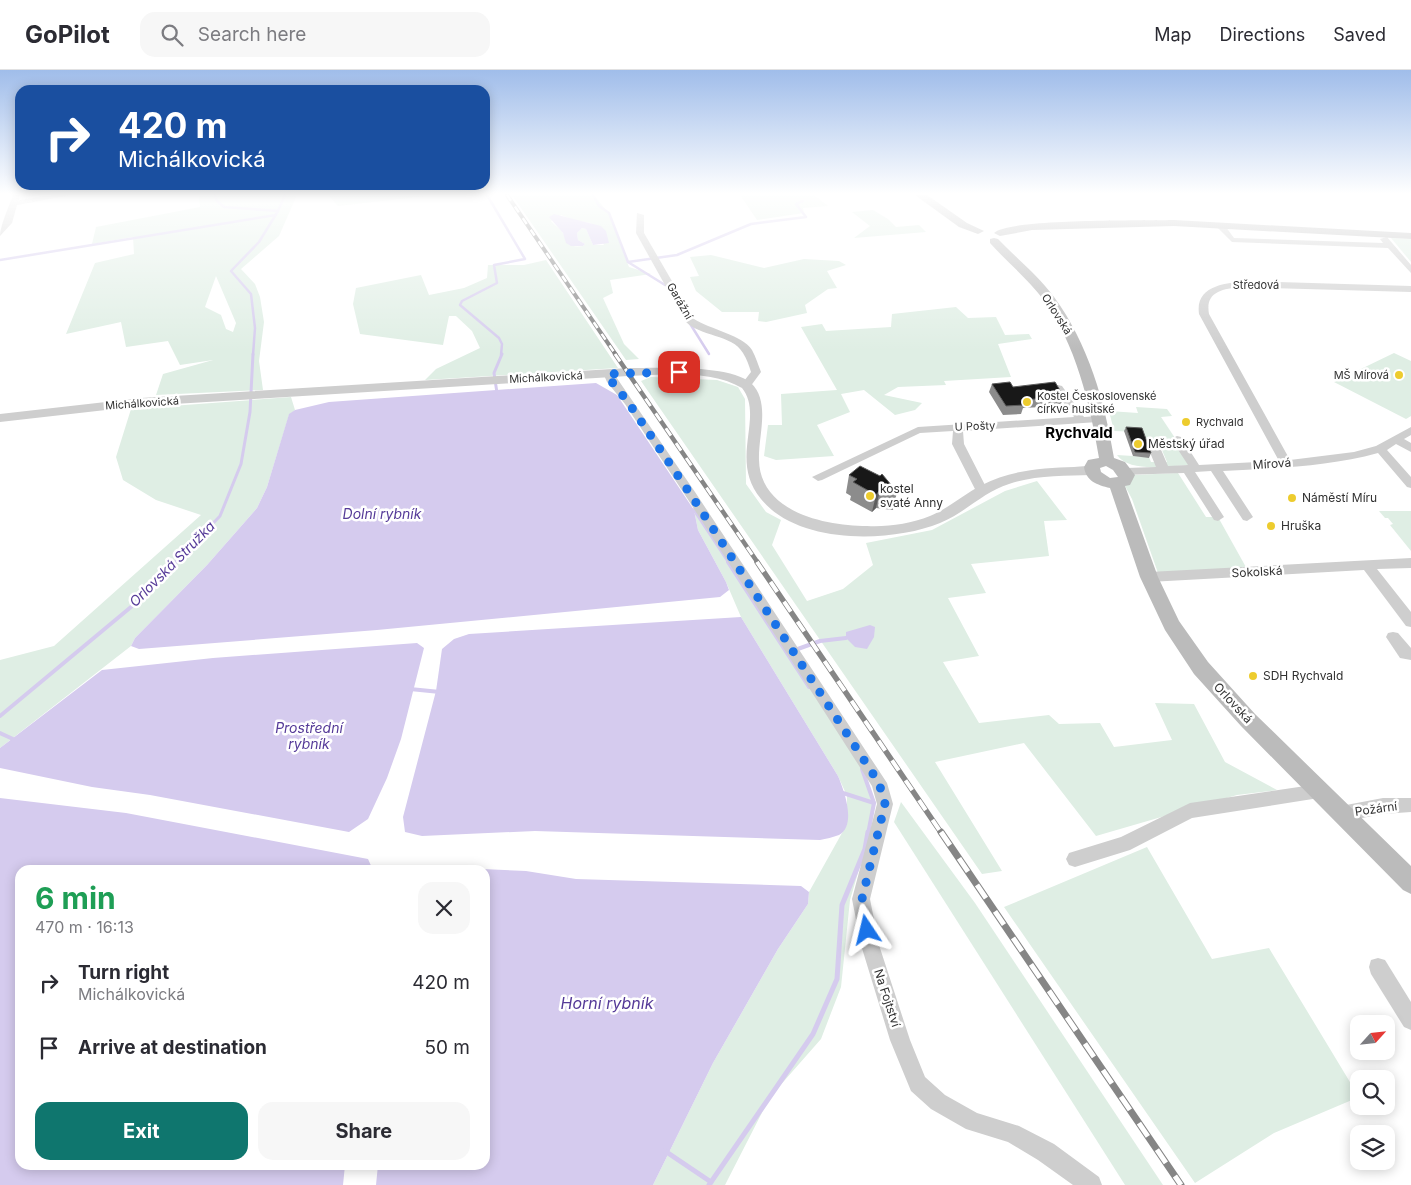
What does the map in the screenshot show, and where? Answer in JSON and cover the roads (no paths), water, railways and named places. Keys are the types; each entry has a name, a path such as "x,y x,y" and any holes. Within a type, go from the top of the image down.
{"main road":[{"name":"Orlovská","path":"1005,247 1048,298 1065,323 1074,342 1098,419 1108,462"},
{"path":"1108,462 1119,466 1121,478 1101,480 1092,471 1094,464 1108,462"},
{"name":"Orlovská","path":"1121,478 1149,577 1172,626 1201,668 1341,814 1411,882"}],"street":[{"name":"Garážní","path":"648,247 673,288 690,321 702,330 729,338 747,350 756,372 746,385"},
{"path":"1391,247 1411,270"},
{"name":"Středová","path":"1287,464 1204,314 1201,306 1206,294 1228,285 1248,284 1411,290"},
{"name":"Michálkovická","path":"0,418 91,407 236,396 608,374 707,374 729,377 746,385"},
{"name":"Na Fojtství","path":"608,374 691,495 879,783 885,804 862,899 870,945 900,1040 918,1084 938,1102 973,1122 1012,1133 1046,1152 1091,1185"},
{"path":"746,385 753,395 756,407 752,462 756,482 771,501 801,520 828,528 850,531 903,529 941,517 982,491 1002,481 1026,475 1092,471"},
{"path":"1058,388 1081,420"},
{"name":"U Pošty","path":"818,477 918,430 1098,419"},
{"path":"958,428 958,444 982,491"},
{"name":"Mírová","path":"1121,478 1164,470 1287,464 1354,456 1380,449 1411,430"},
{"path":"1178,439 1191,469 1218,517"},
{"path":"1395,440 1411,448"},
{"path":"1153,445 1164,470"},
{"path":"1380,449 1411,484"},
{"path":"1215,468 1247,517"},
{"name":"Sokolská","path":"1149,577 1411,563"},
{"path":"1366,564 1411,622"},
{"path":"1393,637 1409,657"},
{"path":"1075,859 1124,844 1190,811 1319,791"},
{"name":"Požární","path":"1341,814 1383,806 1411,805"},
{"path":"1378,967 1411,1020"}],"water":[{"name":"Dolní rybník","path":"596,383 617,395 694,510 698,530 729,590 720,597 377,630 139,649 131,646 135,638 207,565 257,508 267,487 289,414 295,410 329,402"},
{"path":"741,617 838,776 848,807 847,824 839,835 820,840 535,831 422,836 405,832 403,817 436,691 442,649 454,639 469,634"},
{"path":"870,625 875,627 874,637 867,649 855,647 846,638 846,632"},
{"name":"Prostřední rybník","path":"417,643 424,648 401,739 387,778 368,819 349,832 150,795 92,787 0,768 0,748 102,670 213,658"},
{"path":"0,798 126,813 368,859 371,865 15,865 15,1170 344,1170 343,1185 0,1185"},
{"name":"Horní rybník","path":"490,869 526,871 576,879 801,886 809,892 808,904 778,949 713,1063 653,1185 376,1185 378,1170 490,1170"}],"waterway":[{"path":"0,260 80,247"},
{"name":"Orlovská Stružka","path":"253,355 255,328 251,294 231,271 254,247"},
{"path":"501,355 502,344 499,338 460,305 462,301 497,283 494,265 525,259 518,247"},
{"path":"622,247 628,262"},
{"path":"628,262 677,255 696,247"},
{"path":"628,262 665,285"},
{"path":"689,322 709,354"},
{"name":"Orlovská Stružka","path":"175,563 220,516 241,464 250,412 253,354"},
{"path":"497,393 494,373 502,354"},
{"path":"690,509 694,510 729,563"},
{"name":"Orlovská Stružka","path":"0,716 143,597 176,562"},
{"path":"728,562 809,687"},
{"path":"795,650 820,641 846,638"},
{"path":"410,689 440,692"},
{"path":"0,733 13,739"},
{"path":"862,769 874,803"},
{"path":"843,793 874,803"},
{"path":"868,834 874,803"},
{"path":"709,1185 813,1034 837,979 842,905 865,849 868,832"},
{"path":"665,1151 711,1182"}],"railway":[{"path":"542,247 616,355"},
{"path":"615,354 758,563"},
{"path":"757,562 942,834"},
{"path":"941,832 1181,1185"}],"place":[{"name":"MŠ Mírová","path":"1399,375"},
{"name":"Kostel Československé církve husitské","path":"1027,402"},
{"name":"Rychvald","path":"1186,422"},
{"name":"Městský úřad","path":"1138,444"},
{"name":"kostel svaté Anny","path":"870,496"},
{"name":"Náměstí Míru","path":"1292,498"},
{"name":"Hruška","path":"1271,526"},
{"name":"SDH Rychvald","path":"1253,676"}],"district":[{"name":"Rychvald","path":"1079,433"}]}
